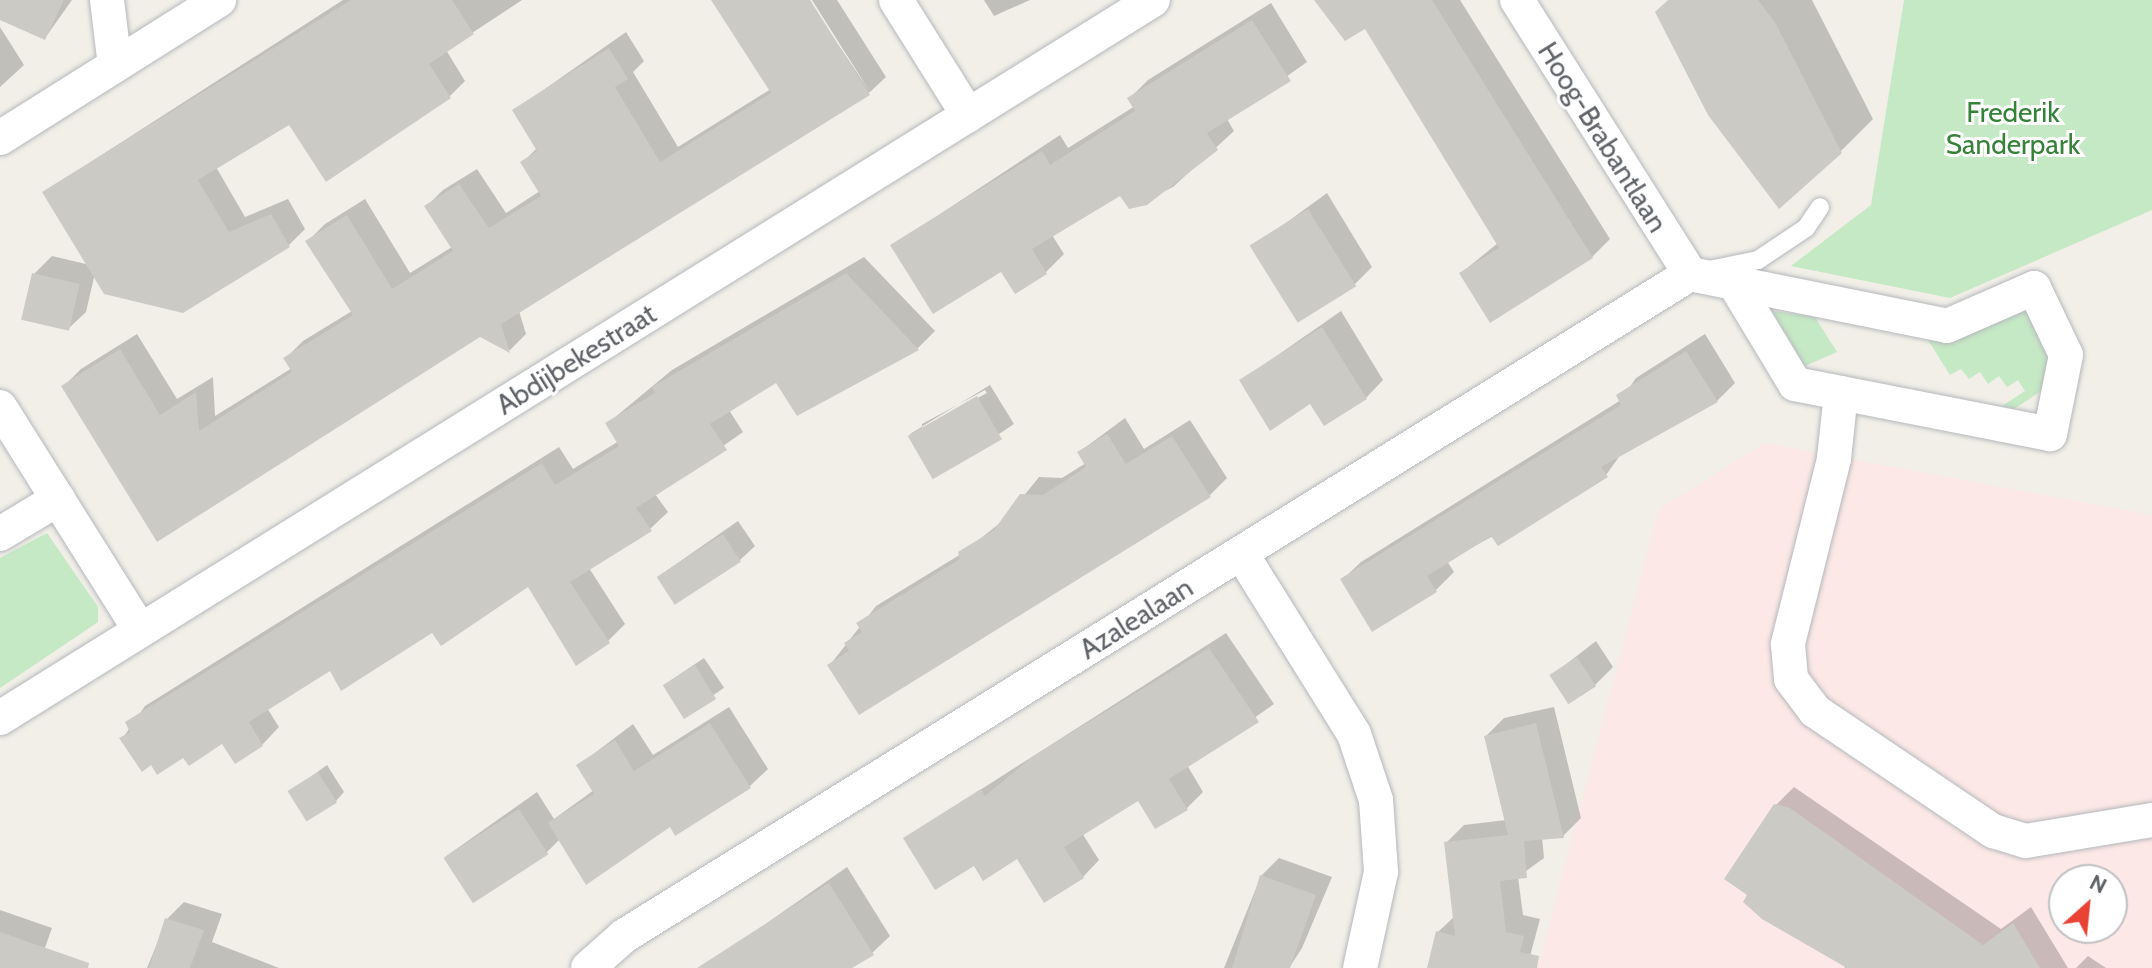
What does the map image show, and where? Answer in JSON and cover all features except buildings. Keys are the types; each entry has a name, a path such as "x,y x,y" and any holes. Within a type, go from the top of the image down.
{"street":[{"path":"107,0 115,66"},
{"path":"0,138 219,0"},
{"path":"896,0 968,115"},
{"name":"Abdijbekestraat","path":"0,718 1153,0"},
{"name":"Hoog-Brabantlaan","path":"1517,0 1690,274"},
{"path":"1690,274 1947,326 2034,288 2066,355 2050,434 1795,384 1734,283"},
{"name":"Azalealaan","path":"588,968 624,936 1690,274"},
{"path":"1841,393 1834,459 1788,644 1791,679 1815,711 1993,831 2026,841 2152,820"},
{"path":"0,407 140,630"},
{"path":"0,534 58,499"},
{"path":"1241,553 1354,734 1376,800 1381,872 1360,968"}],"lane":[{"path":"1690,274 1758,260 1806,228 1820,207"}],"shaded area":[{"path":"1765,443 2152,515 2152,968 1538,968 1659,509"}],"green space":[{"name":"Frederik Sanderpark","path":"1904,0 2152,0 2152,210 1950,298 1791,266 1871,205"},
{"path":"2026,309 2048,357 2041,391 2014,409 2002,406 2025,391 2018,380 2007,387 1999,376 1988,384 1980,372 1969,379 1961,369 1950,375 1928,340"},
{"path":"1772,311 1815,317 1837,352 1805,366"},
{"path":"47,533 98,607 98,622 0,688 0,558"}]}
